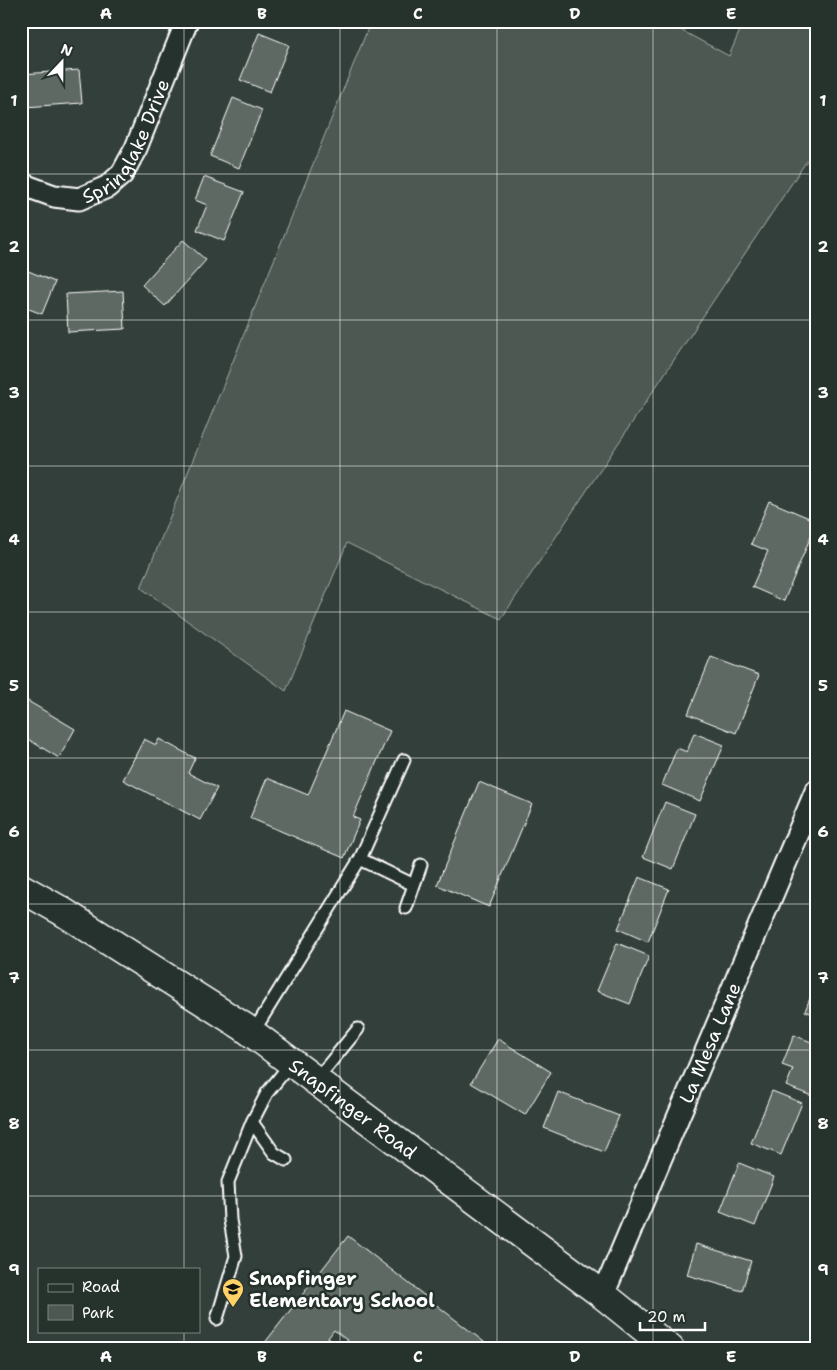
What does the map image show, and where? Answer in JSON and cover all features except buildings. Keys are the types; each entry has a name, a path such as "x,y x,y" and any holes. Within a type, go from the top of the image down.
{"street":[{"name":"Springlake Drive","path":"21,184 54,196 79,199 107,187 122,174 136,148 187,21"},
{"name":"La Mesa Lane","path":"603,1295 816,790"},
{"name":"Snapfinger Road","path":"21,888 60,910 292,1062 603,1295 670,1349"}],"lane":[{"path":"252,1034 360,859 404,760"},
{"path":"360,859 414,885"},
{"path":"406,908 421,865"},
{"path":"316,1080 358,1029"},
{"path":"217,1319 236,1256 230,1220 228,1182 252,1122 267,1092 292,1062"},
{"path":"252,1122 274,1153 286,1160"}],"green space":[{"path":"371,21 664,21 729,56 744,21 816,21 816,147 501,619 347,543 286,691 141,588"}],"place":[{"name":"Snapfinger Elementary School","path":"233,1308"}]}
